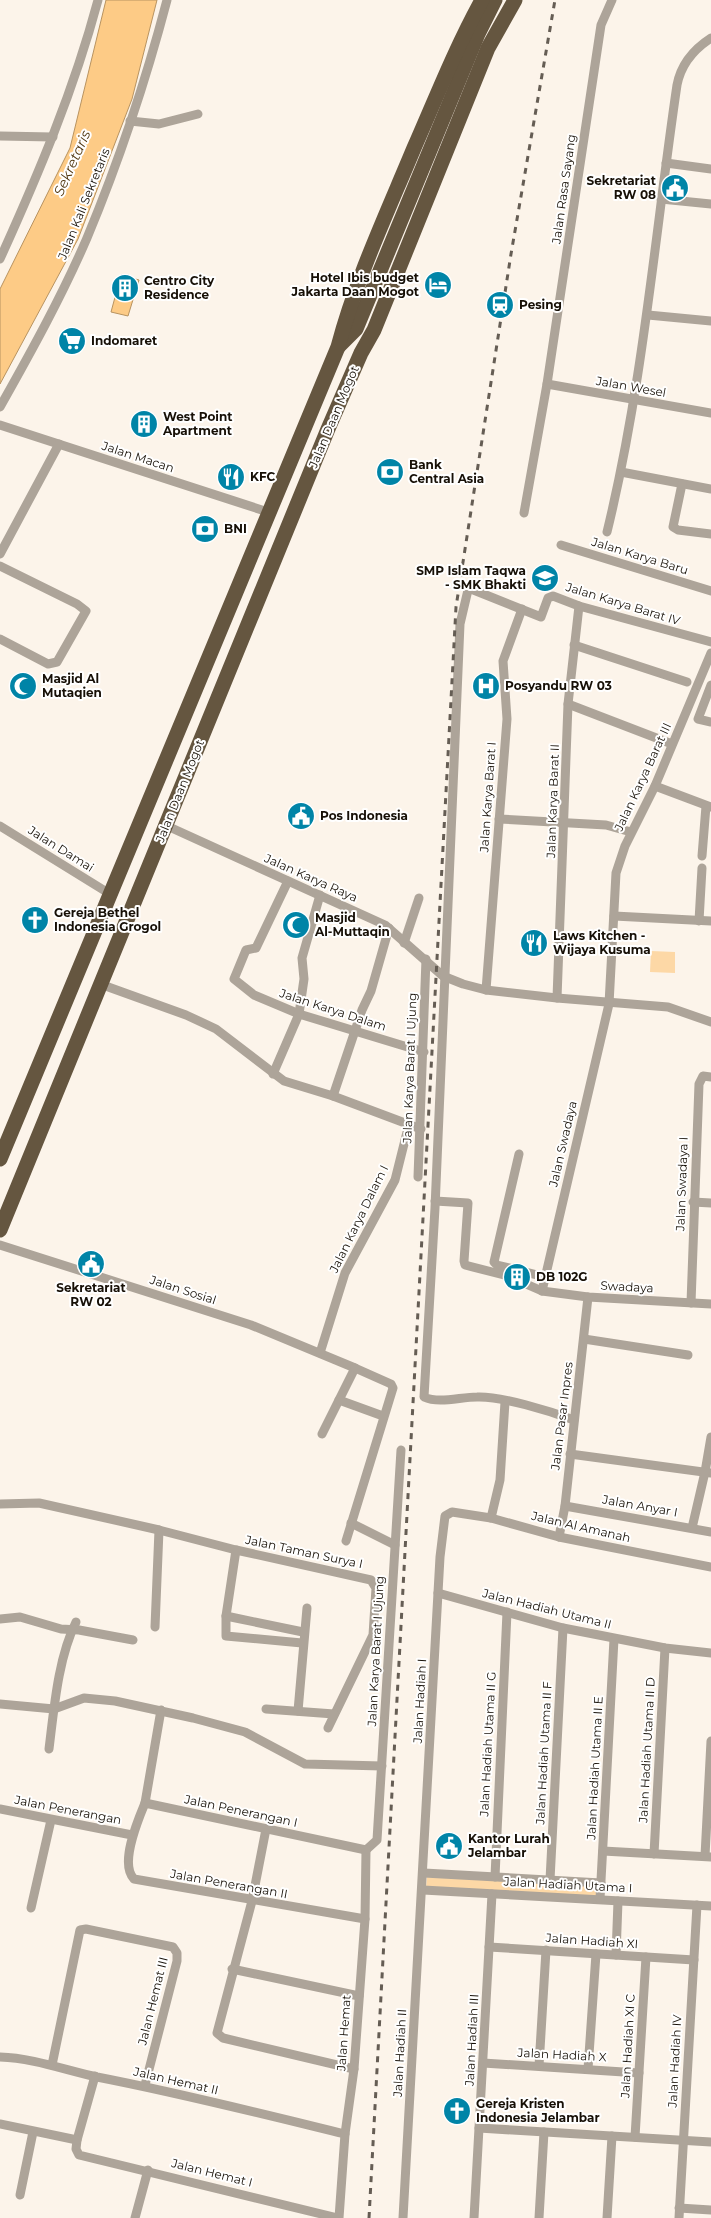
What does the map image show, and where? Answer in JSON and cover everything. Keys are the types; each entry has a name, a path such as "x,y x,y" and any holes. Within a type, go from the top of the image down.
{"highway":[{"name":"Jalan Daan Mogot","path":"0,1159 338,346 383,221 457,50 482,0"},
{"name":"Jalan Daan Mogot","path":"361,353 363,332 376,290 478,34 495,0"},
{"name":"Jalan Daan Mogot","path":"338,346 356,329 376,290 483,41 504,0"},
{"name":"Jalan Daan Mogot","path":"0,1230 30,1153 361,353 374,330 482,64 494,36 515,0"},
{"path":"472,19 479,33 494,36"},
{"path":"457,50 462,47 474,48 482,58 482,64"},
{"path":"15,1122 39,1132"},
{"path":"7,1141 30,1153"}],"street":[{"path":"1,256 53,138 86,45 98,0"},
{"name":"Jalan Kali Sekretaris","path":"0,407 35,344 86,238 130,121 167,0"},
{"name":"Jalan Rasa Sayang","path":"524,513 547,384 601,25 612,0"},
{"path":"607,532 621,472 648,315 661,199 678,80 691,54 711,38"},
{"path":"130,121 159,124 198,114"},
{"path":"0,136 53,138"},
{"path":"666,163 711,168"},
{"path":"661,199 711,204"},
{"path":"648,315 711,321"},
{"name":"Jalan Wesel","path":"547,384 711,413"},
{"name":"Jalan Macan","path":"0,426 268,512"},
{"path":"0,554 59,444"},
{"path":"621,472 711,489"},
{"path":"682,484 673,527 678,530 711,534"},
{"name":"Jalan Karya Baru","path":"562,545 711,591"},
{"path":"0,566 77,604 86,611 57,662 53,664 48,664 0,639"},
{"path":"522,609 471,589 468,590 460,624 443,976 435,1201 424,1398 456,1400 478,1396 547,1410 574,1420"},
{"name":"Jalan Karya Barat IV","path":"522,609 543,617 548,598 551,596 579,606 711,642"},
{"name":"Jalan Karya Barat II","path":"557,998 568,704 579,606"},
{"name":"Jalan Karya Barat I","path":"486,990 507,719 504,661 522,609"},
{"path":"574,645 687,682"},
{"name":"Jalan Karya Barat III","path":"610,1004 616,872 631,832 655,786 711,654"},
{"path":"698,719 711,685"},
{"path":"568,704 672,744"},
{"path":"685,714 711,722"},
{"path":"655,786 708,806 702,856"},
{"path":"499,819 606,825 631,832"},
{"name":"Jalan Karya Raya","path":"166,825 388,928 404,943 426,959 443,976 486,990 610,1004 668,1007 711,1022"},
{"name":"Jalan Damai","path":"0,826 110,894"},
{"path":"699,921 702,868"},
{"name":"Jalan Karya Dalam","path":"288,881 256,948 246,950 234,979 254,995 299,1014 424,1052"},
{"path":"273,1074 299,1014 304,978 302,958 320,895"},
{"path":"404,943 419,898"},
{"path":"614,916 711,921"},
{"path":"333,1096 355,1030 371,991 388,928"},
{"name":"Jalan Karya Barat I Ujung","path":"418,1177 426,959"},
{"path":"100,984 186,1015 216,1029 284,1081 333,1096 421,1129"},
{"name":"Jalan Swadaya","path":"542,1291 610,1004"},
{"name":"Jalan Swadaya I","path":"690,1302 699,1084 703,1076 711,1077"},
{"name":"Jalan Karya Dalam I","path":"320,1353 345,1273 395,1180 409,1124"},
{"path":"518,1154 494,1262 497,1265 545,1277"},
{"name":"Swadaya","path":"435,1201 468,1203 465,1265 508,1276 542,1291 588,1297 711,1304"},
{"path":"693,1202 711,1202"},
{"name":"Jalan Sosial","path":"0,1245 252,1325 355,1368 392,1386 346,1541"},
{"name":"Jalan Pasar Inpres","path":"559,1536 565,1506 588,1297"},
{"path":"584,1339 688,1355"},
{"path":"322,1434 355,1368"},
{"path":"339,1400 383,1416"},
{"path":"491,1518 500,1480 505,1402"},
{"path":"692,1528 708,1473 711,1437"},
{"name":"Jalan Karya Barat I Ujung","path":"370,1847 377,1840 402,1450"},
{"path":"570,1454 708,1473"},
{"name":"Jalan Taman Surya I","path":"0,1504 39,1503 368,1579 375,1583 374,1636 328,1728"},
{"name":"Jalan Anyar I","path":"565,1506 711,1532"},
{"name":"Jalan Al Amanah","path":"447,1514 452,1512 491,1518 559,1536 711,1567"},
{"name":"Jalan Hadiah I","path":"423,1890 440,1557 447,1514"},
{"path":"351,1523 395,1545"},
{"path":"155,1627 159,1530"},
{"name":"Jalan Taman Surya I","path":"236,1550 226,1616 225,1634 227,1637 302,1643"},
{"name":"Jalan Hadiah Utama II","path":"438,1593 562,1628 665,1648 711,1653"},
{"path":"298,1711 306,1608"},
{"name":"Jalan Hadiah Utama II G","path":"495,1877 507,1612"},
{"path":"226,1616 303,1632"},
{"path":"0,1619 20,1617 71,1631 79,1630 133,1640"},
{"path":"49,1749 54,1709 71,1631 76,1622"},
{"name":"Jalan Hadiah Utama II F","path":"550,1880 562,1628"},
{"name":"Jalan Hadiah Utama II E","path":"600,1899 614,1639"},
{"name":"Jalan Hadiah Utama II D","path":"654,1854 665,1648"},
{"path":"0,1704 54,1709 84,1698 161,1710 245,1732 305,1764 382,1766"},
{"path":"266,1709 334,1714"},
{"path":"132,1835 145,1803 161,1710"},
{"path":"602,1851 708,1856 711,1741"},
{"name":"Jalan Penerangan I","path":"145,1803 266,1829 370,1847"},
{"name":"Jalan Penerangan","path":"0,1808 50,1820 132,1835"},
{"path":"31,1908 50,1820"},
{"path":"266,1829 252,1901 232,1969 217,2026 217,2033 223,2038 354,2069"},
{"name":"Jalan Penerangan II","path":"132,1835 129,1871 134,1879 252,1901 365,1919"},
{"name":"Jalan Hemat","path":"339,2218 345,2134 354,2069 370,1847"},
{"name":"Jalan Hadiah Utama I","path":"424,1872 601,1883"},
{"name":"Jalan Hadiah Utama I","path":"423,1890 711,1906"},
{"name":"Jalan Hadiah II","path":"403,2218 423,1890"},
{"name":"Jalan Hadiah III","path":"474,2218 492,1894"},
{"path":"616,1955 618,1901"},
{"name":"Jalan Hadiah IV","path":"678,2218 697,1905"},
{"name":"Jalan Hemat III","path":"52,2065 80,1930 86,1929 173,1947 178,1953 177,1961 145,2086"},
{"name":"Jalan Hadiah XI","path":"490,1947 694,1960"},
{"path":"539,2066 546,1950"},
{"path":"588,2069 596,1954"},
{"name":"Jalan Hadiah XI C","path":"635,2137 646,1957"},
{"path":"232,1969 359,1996"},
{"name":"Jalan Hemat II","path":"0,2057 52,2065 345,2134"},
{"name":"Jalan Hadiah X","path":"483,2063 639,2073"},
{"path":"0,2124 77,2140 95,2076"},
{"path":"479,2128 711,2142"},
{"path":"20,2195 33,2132"},
{"path":"539,2218 544,2132"},
{"path":"607,2218 612,2136"},
{"name":"Jalan Hemat I","path":"77,2140 76,2149 79,2155 148,2170 339,2218"},
{"path":"135,2218 148,2170"},
{"path":"679,2208 711,2210"}],"shaded area":[{"path":"651,951 675,952 675,973 650,972"},
{"path":"427,1877 598,1886 597,1896 426,1888"}],"water":[{"name":"Sekretaris","path":"106,0 157,0 132,99 78,239 0,384 0,289 70,148"},
{"path":"121,275 139,280 128,316 111,312"}],"railway":[{"path":"369,2218 456,607 511,254 555,0"}],"place":[{"name":"Sekretariat RW 08","path":"675,188"},
{"name":"Hotel Ibis budget Jakarta Daan Mogot","path":"438,285"},
{"name":"Centro City Residence","path":"125,288"},
{"name":"Pesing","path":"500,305"},
{"name":"Indomaret","path":"72,341"},
{"name":"West Point Apartment","path":"144,424"},
{"name":"Bank Central Asia","path":"390,472"},
{"name":"KFC","path":"231,477"},
{"name":"BNI","path":"205,529"},
{"name":"SMP Islam Taqwa - SMK Bhakti","path":"545,578"},
{"name":"Masjid Al Mutaqien","path":"23,686"},
{"name":"Posyandu RW 03","path":"486,686"},
{"name":"Pos Indonesia","path":"301,816"},
{"name":"Gereja Bethel Indonesia Grogol","path":"35,920"},
{"name":"Masjid Al-Muttaqin","path":"296,925"},
{"name":"Laws Kitchen - Wijaya Kusuma","path":"534,943"},
{"name":"Sekretariat RW 02","path":"91,1264"},
{"name":"DB 102G","path":"517,1277"},
{"name":"Kantor Lurah Jelambar","path":"449,1846"},
{"name":"Gereja Kristen Indonesia Jelambar","path":"457,2111"}]}
